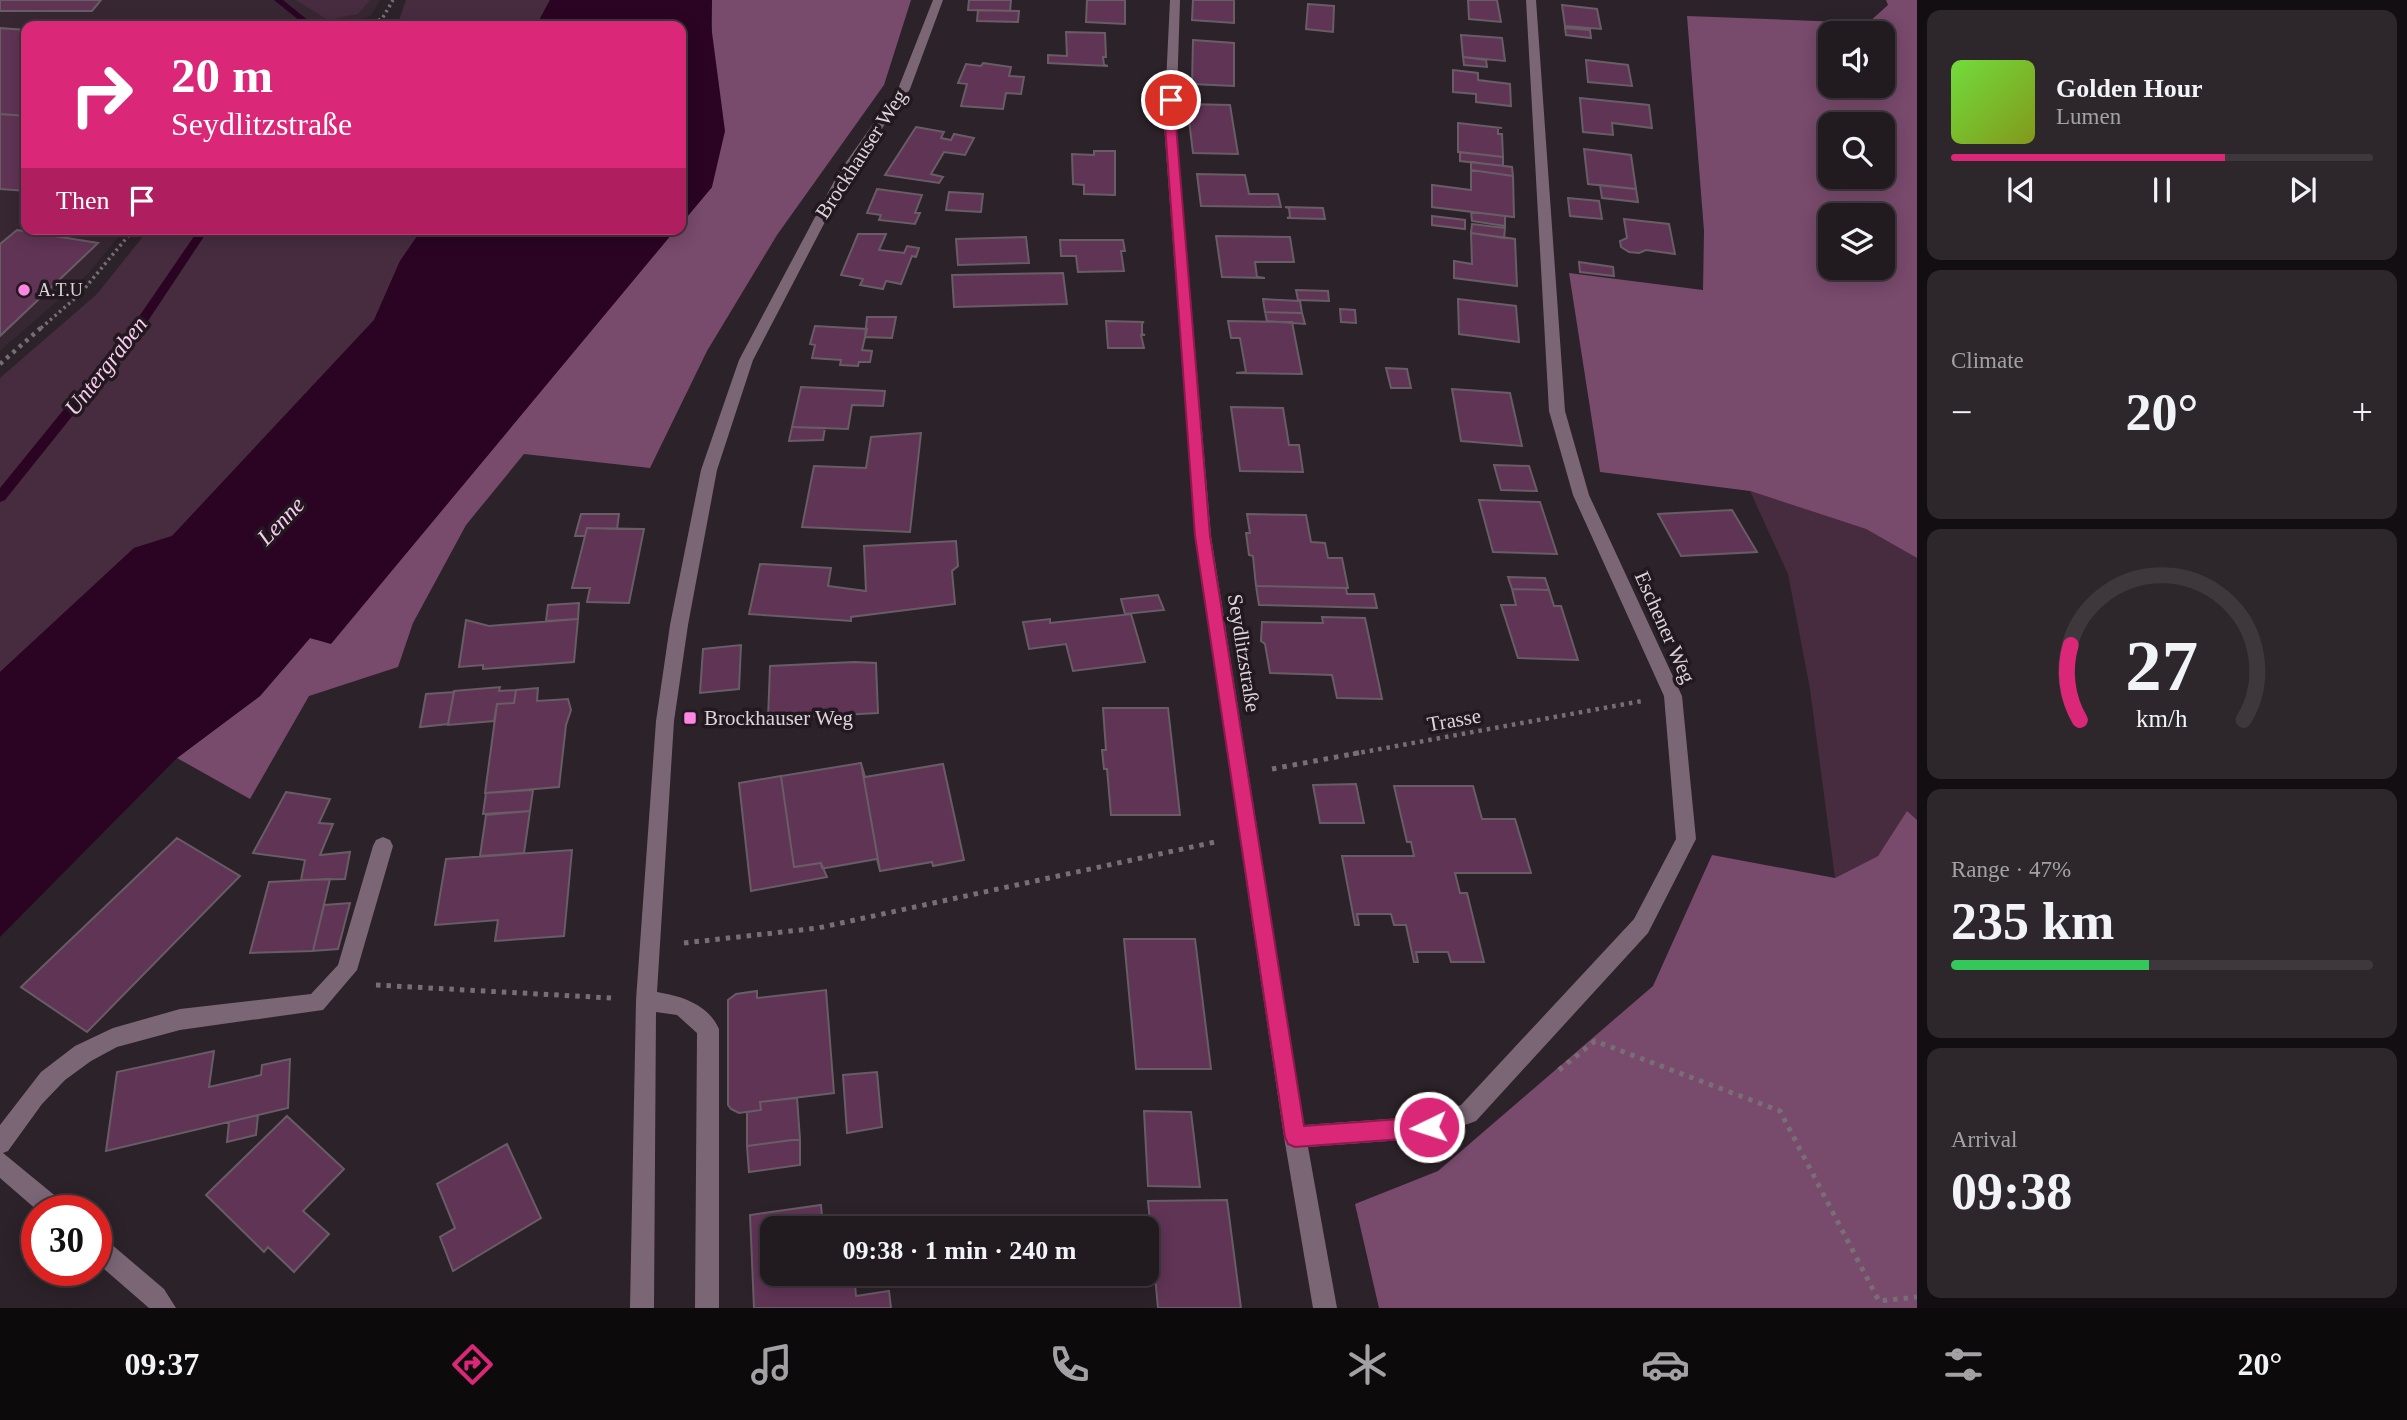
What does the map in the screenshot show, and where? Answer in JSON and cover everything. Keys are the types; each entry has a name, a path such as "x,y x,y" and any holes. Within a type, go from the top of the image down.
{"street":[{"name":"Brockhauser Weg","path":"642,1308 646,1000 666,721 679,625 709,470 746,360 845,172 904,89 938,0"},
{"name":"Seydlitzstraße","path":"1175,0 1170,125 1203,536 1295,1137 1325,1308"},
{"name":"Eschener Weg","path":"1295,1137 1429,1127 1468,1113 1641,926 1686,839 1673,696 1581,495 1557,411 1531,0"},
{"path":"0,1143 55,1073 85,1050 134,1030 238,1011 316,1003 347,970 383,846"},
{"path":"646,1000 682,1006 708,1029 707,1308"},
{"path":"0,1163 37,1195"},
{"path":"112,1260 156,1297 164,1308"}],"path":[{"path":"380,21 387,16 393,0"},
{"path":"0,364 80,294 129,235"},
{"name":"Trasse","path":"1240,774 1673,696"},
{"path":"649,947 818,928 1250,834"},
{"path":"333,986 387,984 646,1000"},
{"path":"1553,1075 1595,1041 1780,1111 1879,1301 1917,1297"}],"shaded area":[{"path":"0,0 380,0 371,16 353,21 21,21 21,235 120,235 87,275 0,351"},
{"path":"296,0 370,0 358,14 328,20"},
{"path":"406,0 550,0 539,21 399,21"},
{"path":"712,0 911,0 884,85 777,235 707,351 650,468 524,454 466,525 413,623 398,667 309,696 250,799 177,758 260,696 310,638 331,643 671,235 686,235 686,218 712,187"},
{"path":"1886,0 1917,0 1917,558 1866,529 1750,491 1600,472 1569,273 1703,290 1704,231 1687,16 1818,21 1818,98 1895,98 1895,21 1870,21 1888,5"},
{"path":"144,235 418,235 400,261 374,320 172,536 134,548 0,672 0,378 97,294"},
{"path":"1750,491 1866,529 1917,558 1917,820 1907,812 1878,856 1835,878 1810,689 1788,574"},
{"path":"1907,811 1917,820 1917,1308 1379,1308 1355,1204 1438,1171 1653,986 1712,855 1835,878 1878,856"}],"water":[{"path":"550,0 712,0 711,25 725,131 712,187 686,218 686,21 539,21"},
{"name":"Lenne","path":"418,235 671,235 331,644 310,638 260,696 177,758 0,937 0,672 134,548 172,536 374,320 400,261"}],"building":[{"path":"0,0 101,0 92,11 0,11"},
{"path":"969,0 1011,0 1010,11 968,10"},
{"path":"1087,0 1125,0 1125,24 1086,22"},
{"path":"1193,0 1234,0 1234,23 1192,20"},
{"path":"1468,0 1497,0 1501,22 1469,19"},
{"path":"1308,4 1334,6 1333,32 1306,29"},
{"path":"1562,5 1597,9 1601,29 1565,26"},
{"path":"978,10 1019,11 1018,22 977,21"},
{"path":"0,28 21,30 21,116 0,114"},
{"path":"1565,28 1590,30 1591,38 1566,35"},
{"path":"1066,32 1105,33 1106,57 1103,57 1104,65 1108,66 1048,63 1048,55 1067,56"},
{"path":"1461,35 1502,38 1505,61 1463,57"},
{"path":"1193,40 1234,43 1234,86 1192,84"},
{"path":"1463,57 1486,60 1487,67 1464,65"},
{"path":"1586,60 1628,65 1632,86 1588,82"},
{"path":"983,63 1011,67 1009,76 1024,77 1021,94 1006,93 1003,109 961,106 967,84 958,83 966,64 981,66"},
{"path":"1453,70 1478,73 1478,80 1510,84 1511,106 1476,102 1476,94 1453,92"},
{"path":"1580,98 1649,105 1652,128 1612,123 1613,135 1583,132"},
{"path":"1187,104 1230,105 1238,154 1193,153"},
{"path":"0,114 21,116 21,191 0,189"},
{"path":"1458,123 1502,128 1498,128 1498,134 1502,134 1503,157 1458,152"},
{"path":"916,127 944,132 941,138 951,140 954,134 974,138 965,155 944,152 931,174 943,177 939,183 885,175"},
{"path":"1584,149 1631,155 1636,189 1588,184"},
{"path":"1094,151 1115,151 1115,195 1084,194 1084,185 1073,184 1072,154 1094,155"},
{"path":"1460,152 1503,157 1503,166 1460,161"},
{"path":"1471,162 1512,167 1513,176 1471,170"},
{"path":"1471,170 1513,176 1514,217 1432,207 1432,185 1471,190"},
{"path":"1197,174 1245,175 1249,194 1278,194 1281,207 1201,206"},
{"path":"1600,185 1636,189 1638,202 1602,198"},
{"path":"877,189 922,195 915,213 920,213 915,224 879,220 881,215 867,213"},
{"path":"949,192 983,194 981,212 946,210"},
{"path":"1568,198 1599,201 1602,219 1570,216"},
{"path":"1285,207 1323,208 1325,219 1287,218 1290,217 1289,208"},
{"path":"1471,212 1505,216 1505,226 1472,221"},
{"path":"1432,216 1465,220 1465,229 1432,225"},
{"path":"1624,219 1669,224 1675,254 1646,250 1639,253 1629,252 1621,247 1620,241 1627,238"},
{"path":"1472,224 1505,228 1504,238 1471,233"},
{"name":"A.T.U","path":"17,230 21,231 21,235 48,235 98,243 0,336 0,244"},
{"path":"1471,233 1515,239 1517,286 1454,278 1454,261 1472,264"},
{"path":"858,234 886,234 879,250 904,253 907,246 919,248 916,257 912,256 901,284 886,281 883,289 860,285 863,279 841,275"},
{"path":"1216,236 1290,237 1294,262 1255,262 1257,277 1265,278 1222,277"},
{"path":"1026,237 1029,263 958,265 956,239"},
{"path":"1060,240 1123,240 1125,251 1121,251 1124,271 1078,272 1076,256 1061,256"},
{"path":"1579,262 1613,267 1614,276 1580,272"},
{"path":"1063,273 1067,304 954,307 952,275"},
{"path":"1296,290 1328,291 1329,301 1298,300"},
{"path":"1263,299 1300,301 1302,313 1265,312"},
{"path":"1458,299 1516,306 1519,342 1459,334"},
{"path":"1340,309 1355,310 1356,323 1341,322"},
{"path":"1265,312 1302,313 1305,324 1267,321"},
{"path":"867,317 896,317 892,338 865,337"},
{"path":"1106,321 1144,322 1142,334 1145,335 1141,335 1144,348 1108,348"},
{"path":"1228,321 1292,322 1302,374 1236,373 1246,372 1240,338 1231,338"},
{"path":"815,326 867,329 862,350 872,351 870,362 859,362 858,366 840,365 841,360 812,358 815,345 810,344"},
{"path":"1386,368 1407,369 1411,388 1391,388"},
{"path":"801,387 885,391 883,406 852,405 848,429 792,427"},
{"path":"1452,389 1510,393 1522,446 1461,441"},
{"path":"1231,407 1283,408 1289,445 1299,445 1303,472 1240,471"},
{"path":"792,427 825,428 823,440 789,441"},
{"path":"921,433 910,532 802,527 814,466 866,468 871,437"},
{"path":"1494,465 1529,466 1537,491 1501,490"},
{"path":"1479,500 1540,502 1557,554 1493,552"},
{"path":"1732,510 1757,552 1681,556 1658,514"},
{"path":"581,514 619,514 617,529 587,528 585,536 575,536"},
{"path":"1247,514 1306,515 1311,542 1325,543 1328,558 1342,558 1348,588 1256,586 1253,556 1249,555 1246,533 1250,533"},
{"path":"587,528 644,529 629,603 587,602 590,588 572,588"},
{"path":"956,541 958,566 952,571 955,604 851,617 851,621 749,614 760,564 831,568 828,586 866,591 864,546"},
{"path":"1508,577 1545,578 1549,590 1512,589"},
{"path":"1256,586 1346,588 1347,594 1374,594 1377,608 1259,605"},
{"path":"1512,589 1549,590 1554,606 1561,606 1578,660 1518,658 1501,605 1516,605"},
{"path":"1158,595 1164,610 1125,614 1121,599"},
{"path":"579,603 578,619 546,621 548,605"},
{"path":"1131,614 1145,662 1073,671 1066,644 1029,649 1023,622 1050,619 1050,623"},
{"path":"1322,617 1365,618 1382,699 1337,698 1332,675 1270,673 1265,644 1261,641 1262,622 1323,623"},
{"path":"578,619 574,662 483,669 483,665 459,667 466,620 489,626"},
{"path":"741,645 739,689 700,693 703,649"},
{"path":"876,663 878,713 768,719 770,666"},
{"path":"500,687 499,691 516,690 514,703 497,704 494,721 448,725 454,691"},
{"path":"538,688 537,701 568,699 571,710 566,725 559,787 485,793 497,704 514,703 516,690"},
{"path":"454,692 448,724 420,727 426,694"},
{"path":"1103,708 1168,708 1180,815 1111,815 1107,769 1104,769 1102,750 1106,750"},
{"path":"861,763 880,871 877,859 826,868 822,868 821,863 794,867 781,776"},
{"path":"861,763 865,777 943,764 964,860 933,866 932,862 880,871"},
{"path":"781,776 794,867 821,863 827,877 751,891 739,783"},
{"path":"1356,784 1364,823 1320,823 1313,785"},
{"path":"1394,786 1473,786 1482,819 1515,819 1531,873 1455,873 1460,893 1467,893 1484,962 1451,962 1448,952 1416,952 1418,962 1414,962 1406,925 1394,925 1391,914 1357,914 1359,925 1355,925 1342,856 1414,856 1411,842 1407,842"},
{"path":"533,790 530,811 483,814 486,793"},
{"path":"286,792 330,799 319,823 333,824 320,855 350,852 345,879 301,880 305,860 253,853"},
{"path":"530,811 524,853 480,856 486,815"},
{"path":"177,838 240,876 87,1032 21,987"},
{"path":"572,850 564,936 495,941 498,920 435,925 446,859"},
{"path":"330,879 313,951 250,953 269,882"},
{"path":"350,903 338,949 313,951 324,905"},
{"path":"1124,939 1195,939 1211,1069 1136,1069"},
{"path":"826,990 834,1093 760,1102 761,1110 739,1113 731,1109 728,1105 728,1000 736,994 757,991 757,998"},
{"path":"214,1051 209,1087 261,1075 262,1065 290,1059 288,1108 106,1151 117,1072"},
{"path":"877,1072 882,1127 847,1133 843,1075"},
{"path":"797,1098 800,1139 747,1146 747,1112 761,1110 760,1102"},
{"path":"1144,1111 1191,1112 1200,1187 1148,1186"},
{"path":"258,1115 256,1135 227,1142 229,1122"},
{"path":"287,1116 344,1169 303,1211 329,1234 294,1272 268,1247 264,1252 206,1195"},
{"path":"800,1139 800,1165 749,1172 747,1146"},
{"path":"507,1144 541,1218 453,1271 440,1237 455,1228 437,1184"},
{"path":"1227,1200 1241,1308 1158,1308 1156,1286 1159,1286 1159,1216 1149,1216 1148,1201"},
{"path":"821,1205 822,1216 760,1216 760,1286 855,1286 856,1296 889,1291 891,1308 754,1308 750,1215"}],"waterway":[{"name":"Untergraben","path":"278,0 305,21"},
{"name":"Untergraben","path":"0,497 142,321 200,235"}],"place":[{"name":"A.T.U","path":"24,290"},
{"name":"Brockhauser Weg","path":"690,718"}],"route":[{"path":"1171,100 1170,125 1203,536 1295,1137 1429,1127"}]}
